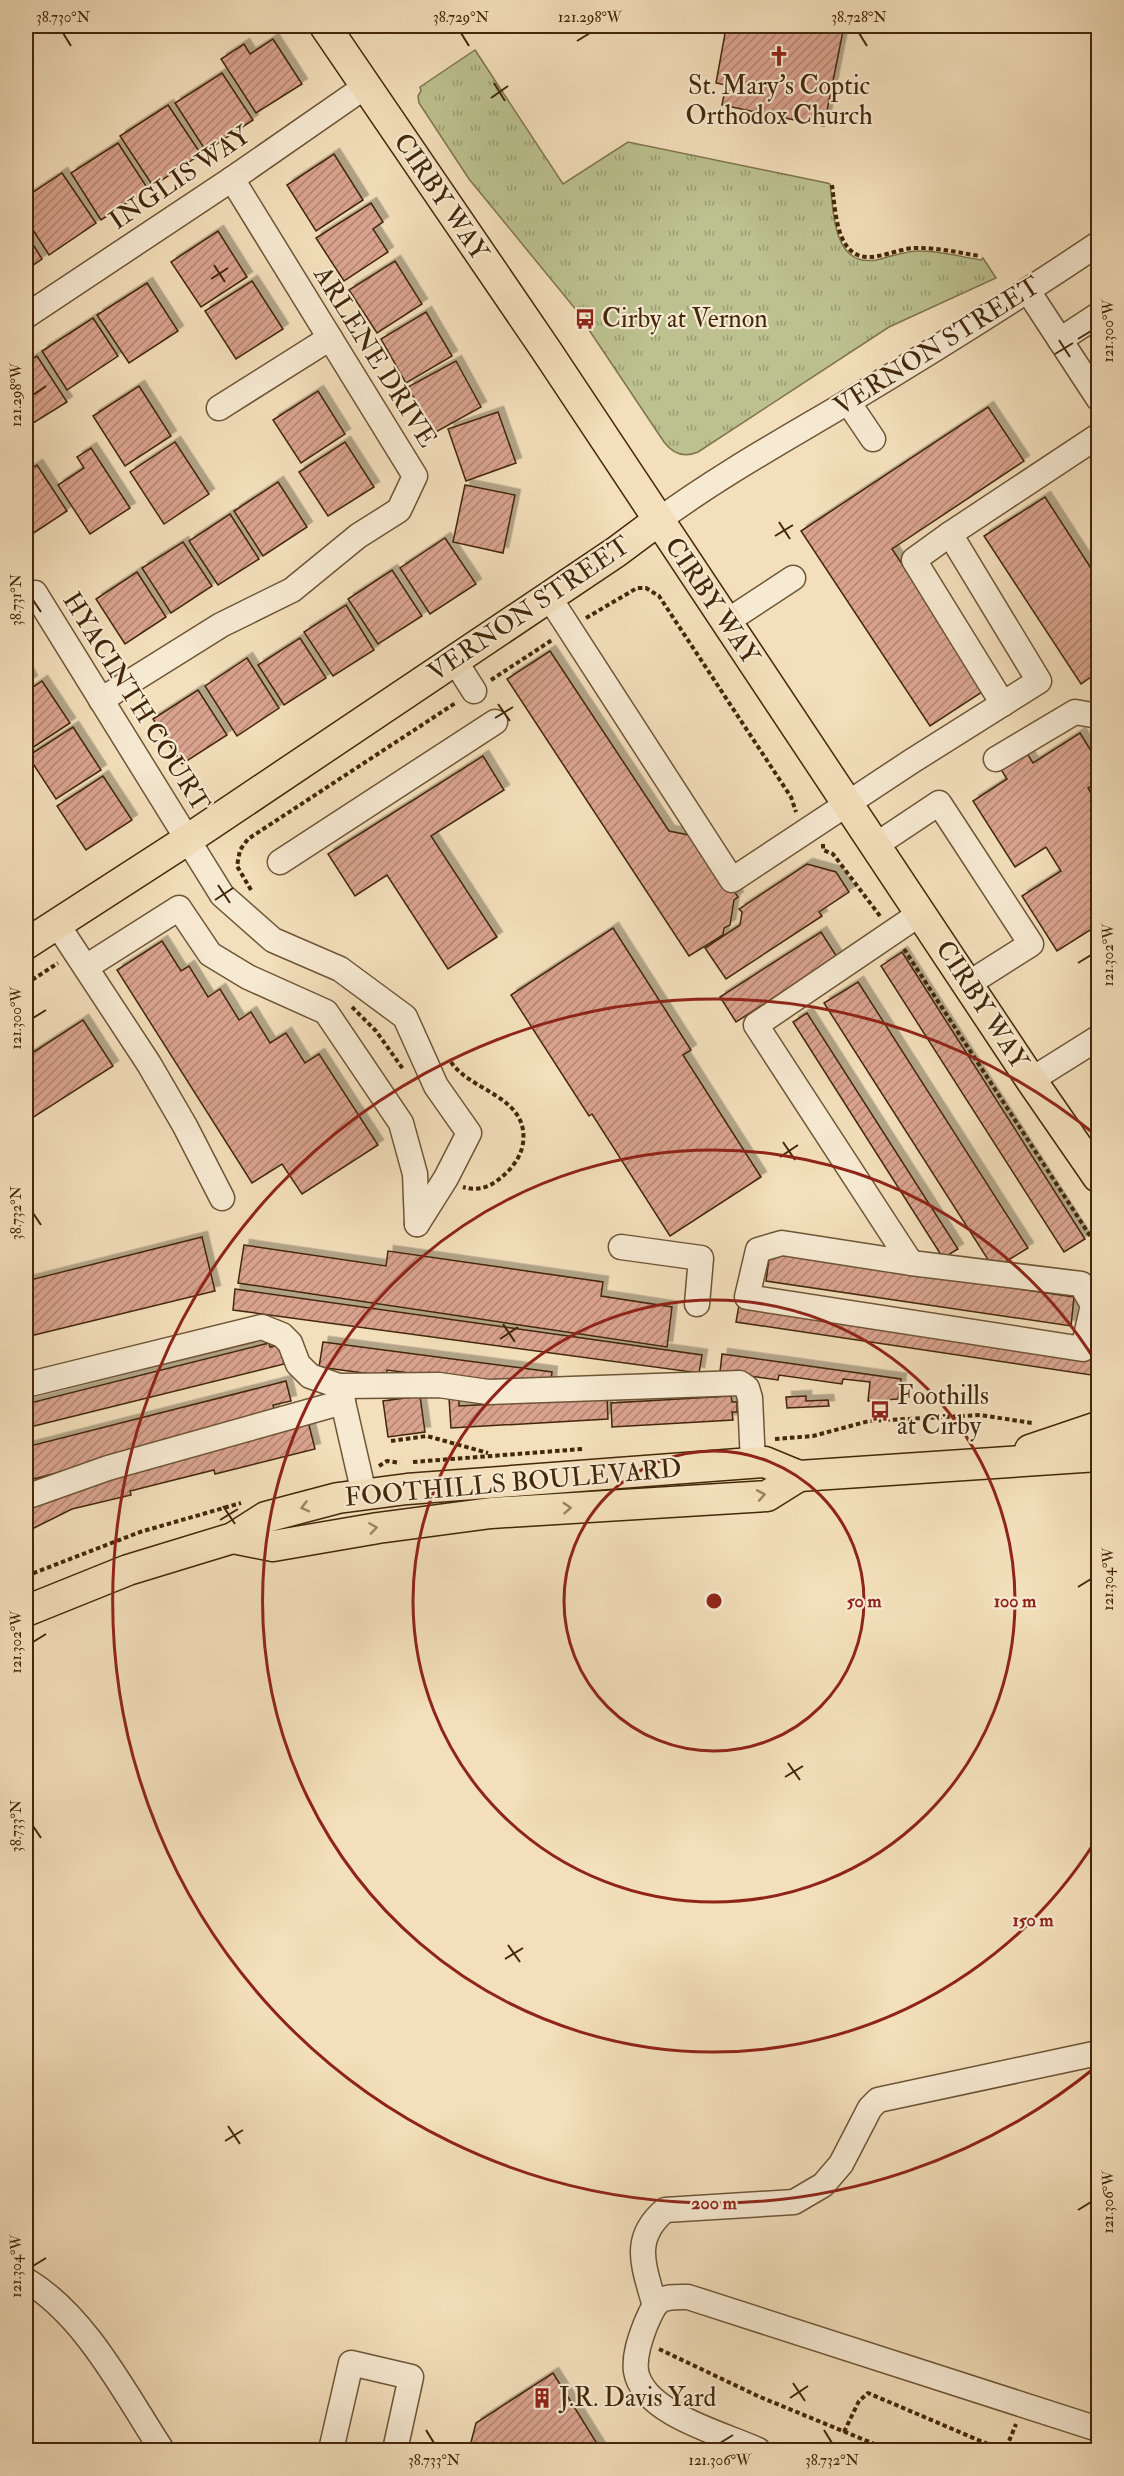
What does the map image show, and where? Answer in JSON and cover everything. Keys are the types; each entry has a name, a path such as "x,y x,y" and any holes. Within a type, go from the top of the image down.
{"main road":[{"name":"CIRBY WAY","path":"325,26 546,350 1096,1177"},
{"name":"VERNON STREET","path":"26,944 187,840 455,661 659,520"},
{"path":"990,1464 1098,1426"},
{"name":"FOOTHILLS BOULEVARD","path":"26,1611 128,1570 233,1538 266,1516 364,1494 559,1476 753,1462 765,1462 799,1476 1098,1456"},
{"name":"FOOTHILLS BOULEVARD","path":"233,1538 273,1546 367,1529 491,1513 767,1496 799,1476"}],"street":[{"name":"INGLIS WAY","path":"26,316 232,179 366,86"},
{"name":"ARLENE DRIVE","path":"101,700 221,625 292,590 358,536 399,510 415,476 232,179"},
{"name":"VERNON STREET","path":"659,520 704,487 848,402 1028,291 1098,244"},
{"path":"1028,291 1098,398"},
{"path":"1060,340 1098,315"},
{"path":"219,408 330,338"},
{"path":"848,402 873,439"},
{"path":"1003,704 914,560 1098,436"},
{"path":"549,597 732,880 903,767 1039,681 950,534"},
{"path":"726,622 794,578"},
{"name":"HYACINTH COURT","path":"35,593 222,895 273,940 340,969 405,1017 436,1086 468,1133 446,1178"},
{"path":"455,661 474,691"},
{"path":"996,759 1075,712 1098,716"},
{"path":"280,862 495,722"},
{"path":"876,845 939,803 1031,944 968,984"},
{"path":"81,959 179,908 210,954 248,977 326,1012 401,1123 415,1174 417,1224 446,1178"},
{"path":"911,1263 782,1243 758,1250 747,1297 1083,1349 1093,1305 1081,1284 911,1263 756,1025 921,913"},
{"path":"57,924 149,1064 185,1126 222,1198"},
{"path":"1031,1080 1094,1036"},
{"path":"621,1248 701,1258 697,1304"},
{"path":"26,1385 262,1327 282,1335 290,1343 298,1364 310,1376 341,1394 364,1494"},
{"path":"26,1497 108,1468 341,1394 439,1385 488,1392 740,1383 747,1388 750,1398 753,1462"},
{"path":"758,2451 680,2417 654,2400 639,2382 636,2369 639,2340 654,2303 641,2248 653,2220 665,2210 794,2202 823,2185 841,2164 870,2108 878,2100 1098,2053"},
{"path":"26,2280 54,2300 76,2321 162,2451"},
{"path":"654,2303 667,2296 688,2297 1098,2429"},
{"path":"332,2451 351,2363 411,2378 395,2451"}],"path":[{"path":"832,185 840,234 846,246 857,255 870,258 918,248 980,256"},
{"path":"255,893 237,866 240,850 248,839 630,590 646,588 659,596 791,796 796,813 801,813 824,846 824,850 833,854 893,933 1098,1248"},
{"path":"26,984 81,959"},
{"path":"342,1000 376,1031 408,1077"},
{"path":"446,1178 459,1186 470,1189 484,1188 494,1183 512,1167 518,1158 523,1141 523,1130 514,1109 494,1093 464,1077 447,1056"},
{"path":"391,1441 427,1436 491,1454"},
{"path":"639,2340 760,2397 889,2451"},
{"path":"844,2432 859,2401 868,2393 997,2448 1006,2446 1024,2404"}],"green space":[{"path":"475,50 563,184 628,142 827,183 830,184 838,235 851,255 862,260 876,260 921,251 981,260 983,258 996,278 889,327 698,452 683,455 675,452 664,442 585,324 590,321 584,311 577,311 469,179 419,103 420,87"}],"building":[{"name":"St. Mary's Coptic Orthodox Church","path":"736,26 844,26 824,126 722,105 726,85 716,83 726,28 735,29"},
{"path":"273,39 302,84 256,113 221,59 244,44 250,54"},
{"path":"222,73 253,120 206,151 175,103"},
{"path":"168,105 201,154 153,186 120,136"},
{"path":"118,143 148,189 101,220 71,173"},
{"path":"334,154 363,200 316,231 287,185"},
{"path":"62,173 96,223 49,255 26,219 26,197"},
{"path":"371,203 383,222 373,229 388,252 344,281 316,238"},
{"path":"218,231 247,277 201,307 171,262"},
{"path":"26,233 42,259 26,270"},
{"path":"395,261 422,304 377,333 349,290"},
{"path":"252,281 283,329 236,359 205,311"},
{"path":"147,283 178,331 129,363 97,315"},
{"path":"426,312 452,356 406,383 381,339"},
{"path":"93,318 118,356 67,390 42,351"},
{"path":"37,356 67,402 30,425 26,418 26,363"},
{"path":"456,361 481,407 434,433 408,387"},
{"path":"139,386 171,436 125,466 93,416"},
{"path":"318,391 345,434 301,463 273,420"},
{"path":"988,407 1024,461 892,549 985,690 930,726 801,531"},
{"path":"498,412 516,463 466,481 448,429"},
{"path":"175,442 209,494 164,524 130,472"},
{"path":"345,442 374,487 328,516 299,472"},
{"path":"91,448 130,508 90,534 58,485 84,468 77,457"},
{"path":"37,465 67,511 26,538 26,472"},
{"path":"278,482 307,527 263,556 234,511"},
{"path":"465,485 515,495 503,553 453,542"},
{"path":"1045,497 1098,579 1098,672 1081,684 984,536"},
{"path":"230,514 259,559 218,585 189,541"},
{"path":"445,538 476,584 430,614 400,568"},
{"path":"183,542 212,586 171,613 142,568"},
{"path":"392,570 422,616 378,644 348,599"},
{"path":"137,572 166,617 125,644 96,599"},
{"path":"346,605 374,650 333,676 304,632"},
{"path":"300,638 326,678 284,705 258,665"},
{"path":"550,651 669,831 699,837 738,897 734,900 730,925 724,928 723,935 689,956 507,679"},
{"path":"247,658 279,708 237,736 205,686"},
{"path":"26,670 32,681 26,685"},
{"path":"42,681 70,723 26,752 26,692"},
{"path":"198,690 227,735 182,764 153,719"},
{"path":"73,727 101,770 56,799 28,756"},
{"path":"1080,733 1098,762 1098,782 1088,788 1098,805 1098,925 1057,951 1022,896 1061,871 1046,847 1015,867 973,801 1007,779 997,763 1023,747 1033,763"},
{"path":"483,756 504,790 431,836 497,937 448,969 387,875 355,896 328,854"},
{"path":"103,776 132,820 86,850 57,806"},
{"path":"807,864 836,872 849,892 819,912 822,916 726,979 705,948 740,925 742,912 739,909"},
{"path":"613,928 691,1050 683,1055 761,1177 670,1236 592,1114 589,1116 511,995"},
{"path":"821,932 837,957 736,1022 720,997"},
{"path":"162,941 181,971 189,966 208,997 220,989 239,1020 251,1012 270,1043 286,1033 305,1063 319,1054 378,1145 302,1194 282,1164 252,1183 117,970"},
{"path":"902,952 1085,1239 1064,1252 881,966"},
{"path":"858,982 1028,1248 994,1269 824,1003"},
{"path":"807,1013 958,1249 943,1258 793,1022"},
{"path":"83,1020 113,1066 26,1122 26,1057"},
{"path":"202,1237 215,1291 26,1337 26,1281"},
{"path":"244,1245 386,1266 388,1251 603,1282 601,1296 672,1307 667,1347 238,1283"},
{"path":"770,1252 1074,1297 1071,1326 766,1281"},
{"path":"235,1289 702,1355 699,1373 233,1310"},
{"path":"739,1305 1098,1359 1098,1376 736,1322"},
{"path":"323,1342 552,1372 551,1382 523,1383 496,1379 495,1384 387,1370 386,1376 319,1367"},
{"path":"269,1343 270,1347 279,1345 284,1364 26,1428 26,1404"},
{"path":"722,1354 901,1379 898,1399 868,1401 870,1382 843,1379 842,1384 779,1375 778,1380 720,1372"},
{"path":"286,1381 291,1401 273,1405 275,1414 97,1459 98,1462 26,1481 26,1447"},
{"path":"420,1396 425,1432 388,1437 383,1401"},
{"path":"731,1396 732,1402 737,1402 737,1412 732,1412 733,1420 612,1427 611,1403"},
{"path":"806,1396 806,1401 828,1400 829,1406 787,1408 786,1397"},
{"path":"449,1398 459,1398 459,1406 607,1398 608,1419 451,1428"},
{"path":"308,1421 315,1449 215,1474 214,1470 130,1491 131,1495 72,1509 26,1532 26,1505 54,1491"},
{"name":"J.R. Davis Yard","path":"553,2373 601,2450 469,2450 476,2423"}],"place":[{"name":"St. Mary's Coptic Orthodox Church","path":"779,56"},
{"name":"Cirby at Vernon","path":"585,319"},
{"name":"Foothills at Cirby","path":"880,1411"},
{"name":"J.R. Davis Yard","path":"542,2398"}]}
